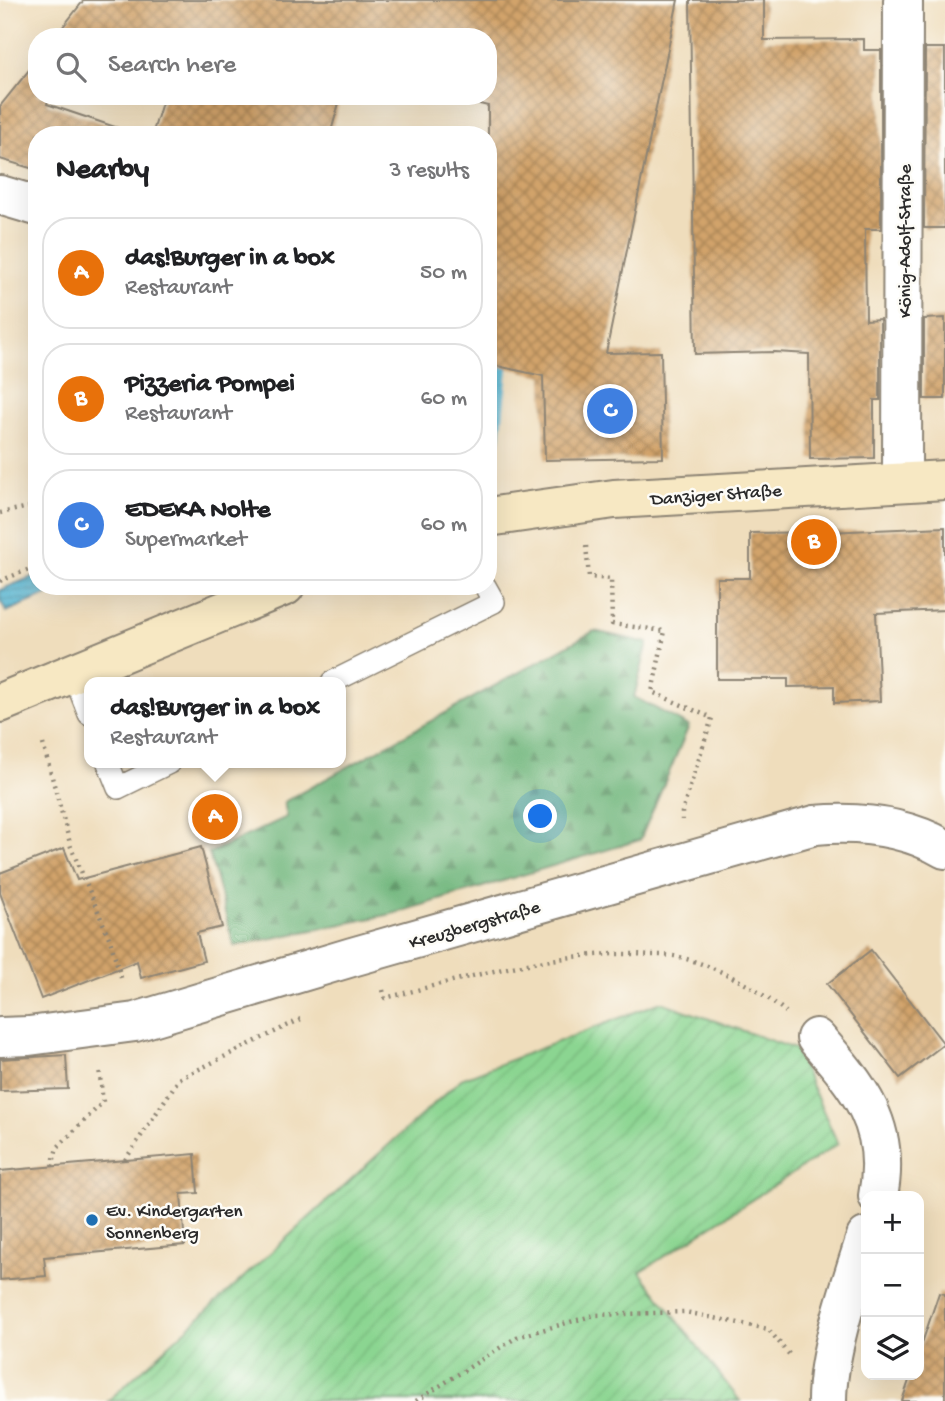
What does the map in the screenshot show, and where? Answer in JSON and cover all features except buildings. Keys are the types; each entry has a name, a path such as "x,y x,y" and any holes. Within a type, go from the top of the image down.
{"main road":[{"name":"Danziger Straße","path":"497,516 614,499 945,480"},
{"path":"0,703 263,595"}],"street":[{"name":"König-Adolf-Straße","path":"902,482 903,0"},
{"path":"0,195 28,203"},
{"name":"Kreuzbergstraße","path":"0,1037 29,1036 135,1022 787,831 816,825 844,822 902,830 945,849"},
{"path":"816,1038 851,1078 864,1097 873,1119 881,1167 879,1191"},
{"path":"827,1401 827,1385 846,1300 861,1253"}],"lane":[{"path":"342,677 494,602 490,595"},
{"path":"73,673 84,702"},
{"path":"110,768 118,788 159,768"}],"path":[{"path":"0,513 28,507"},
{"path":"586,542 589,577 611,579 612,624 665,631 652,692 712,718 682,812 683,863"},
{"path":"0,581 28,570"},
{"path":"43,744 71,847 110,940"},
{"path":"385,998 570,956 618,952 682,957 736,979 774,1002 816,1038"},
{"path":"125,1160 179,1079 312,1014"},
{"path":"52,1166 57,1148 103,1102 99,1064 132,1061 135,1022"},
{"path":"415,1401 517,1337 595,1315 685,1312 768,1329 794,1359"}],"green space":[{"path":"594,631 648,643 634,697 689,726 640,840 392,914 234,946 209,853 287,817 284,802"},
{"path":"661,1002 795,1049 838,1144 640,1272 740,1401 108,1401 461,1079"}],"water":[{"path":"28,579 28,595 47,595 6,612 0,599 0,590"}],"waterway":[{"path":"497,408 503,349"}],"place":[{"name":"EDEKA Nolte","path":"610,411"},
{"name":"Pizzeria Pompei","path":"814,542"},
{"name":"das!Burger in a box","path":"215,817"},
{"name":"Ev. Kindergarten Sonnenberg","path":"92,1220"}]}
